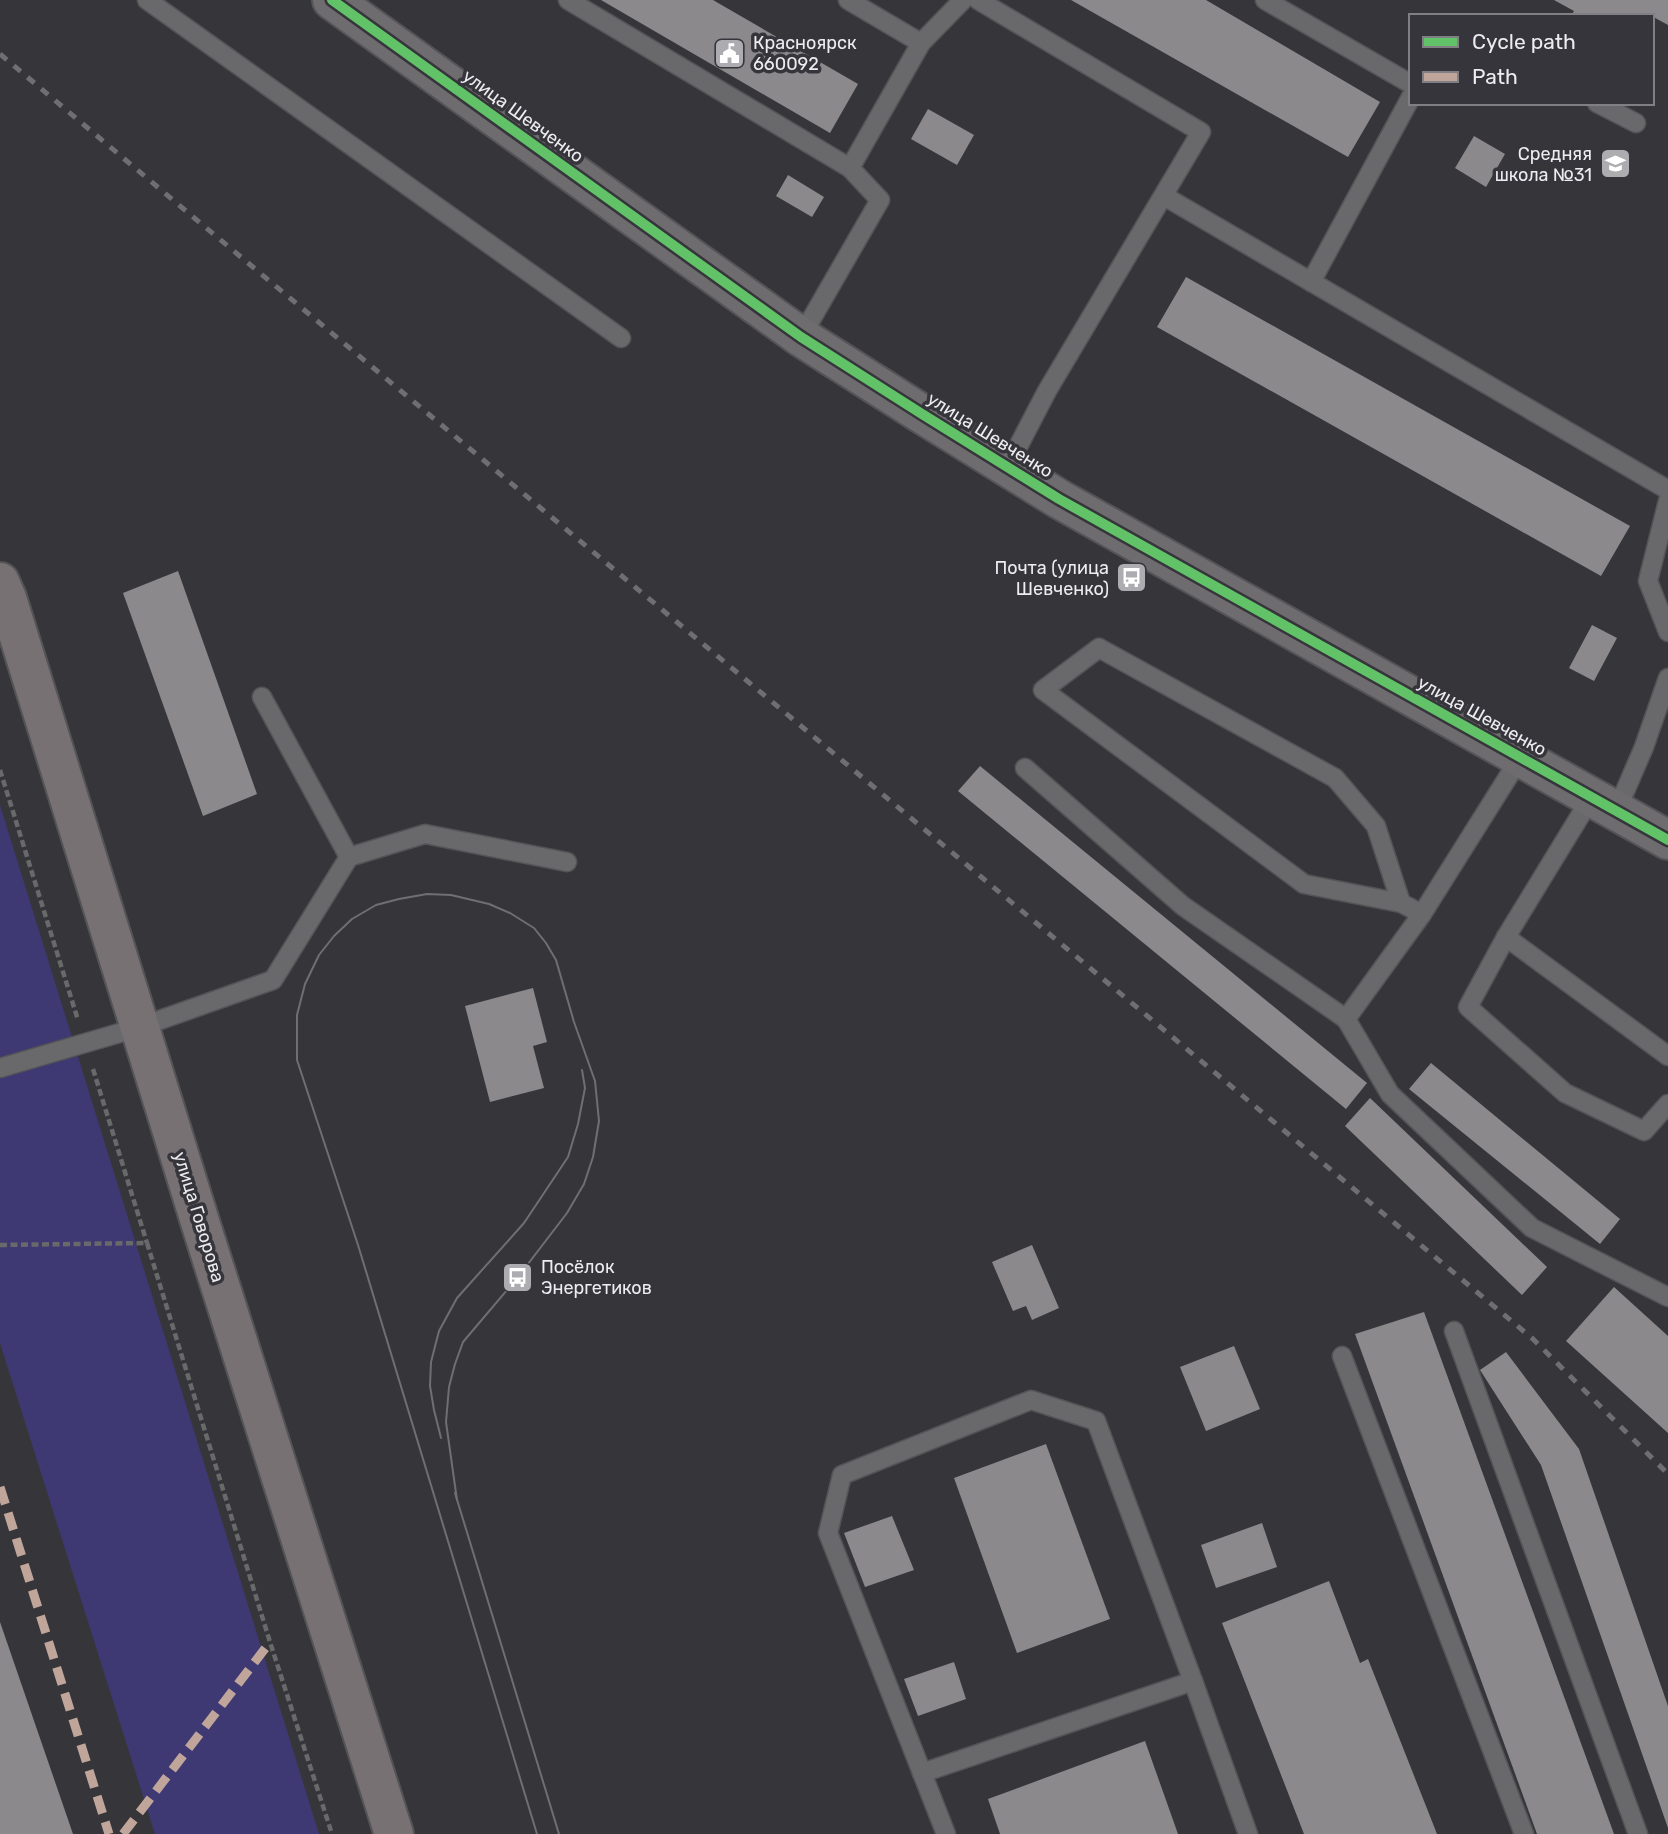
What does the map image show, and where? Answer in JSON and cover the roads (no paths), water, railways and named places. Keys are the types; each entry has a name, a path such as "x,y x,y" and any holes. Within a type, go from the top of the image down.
{"main road":[{"name":"улица Говорова","path":"2,582 201,1226 394,1834"}],"street":[{"name":"улица Шевченко","path":"332,0 801,337 1070,505 1668,840"}],"lane":[{"path":"147,0 621,338"},
{"path":"568,0 850,167 880,200 801,337"},
{"path":"848,0 921,43"},
{"path":"850,167 921,43 963,0"},
{"path":"978,0 1201,132 1047,391 1008,466"},
{"path":"1265,0 1409,83"},
{"path":"1311,282 1409,101"},
{"path":"1601,105 1636,123"},
{"path":"1164,196 1668,490"},
{"path":"1668,501 1648,581 1668,632"},
{"path":"1401,903 1376,826 1335,778 1099,648 1043,690 1304,884 1401,903 1422,914"},
{"path":"1668,677 1644,747 1506,937 1468,1007 1565,1093 1644,1131 1668,1104"},
{"path":"262,697 349,857"},
{"path":"1346,1019 1422,914 1520,758"},
{"path":"1025,768 1183,906 1346,1019 1390,1094 1532,1228 1668,1297"},
{"path":"0,1068 140,1027 273,980 349,857 425,834 567,862"},
{"path":"1506,937 1668,1056"},
{"path":"1454,1331 1638,1834"},
{"path":"1342,1356 1524,1834"},
{"path":"947,1834 828,1533 842,1475 1031,1400 1096,1421 1248,1834"},
{"path":"922,1773 1193,1681"}],"tram line":[{"path":"457,1500 446,1422 449,1387 463,1342 567,1213 584,1184 593,1157 599,1121 595,1081 556,960 546,943 534,928 489,904 451,895 427,894 376,905 352,919 319,955 305,984 297,1015 297,1060 358,1245 537,1834"},
{"path":"441,1438 430,1386 431,1362 439,1331 457,1298 524,1223 568,1157 585,1088 582,1070"},
{"path":"455,1493 559,1834"}],"railway":[{"path":"0,54 1533,1339 1668,1474"}],"place":[{"name":"Красноярск 660092","path":"730,53"},
{"name":"Средняя школа №31","path":"1615,164"},
{"name":"Почта (улица Шевченко)","path":"1132,578"},
{"name":"Посёлок Энергетиков","path":"518,1277"}]}
